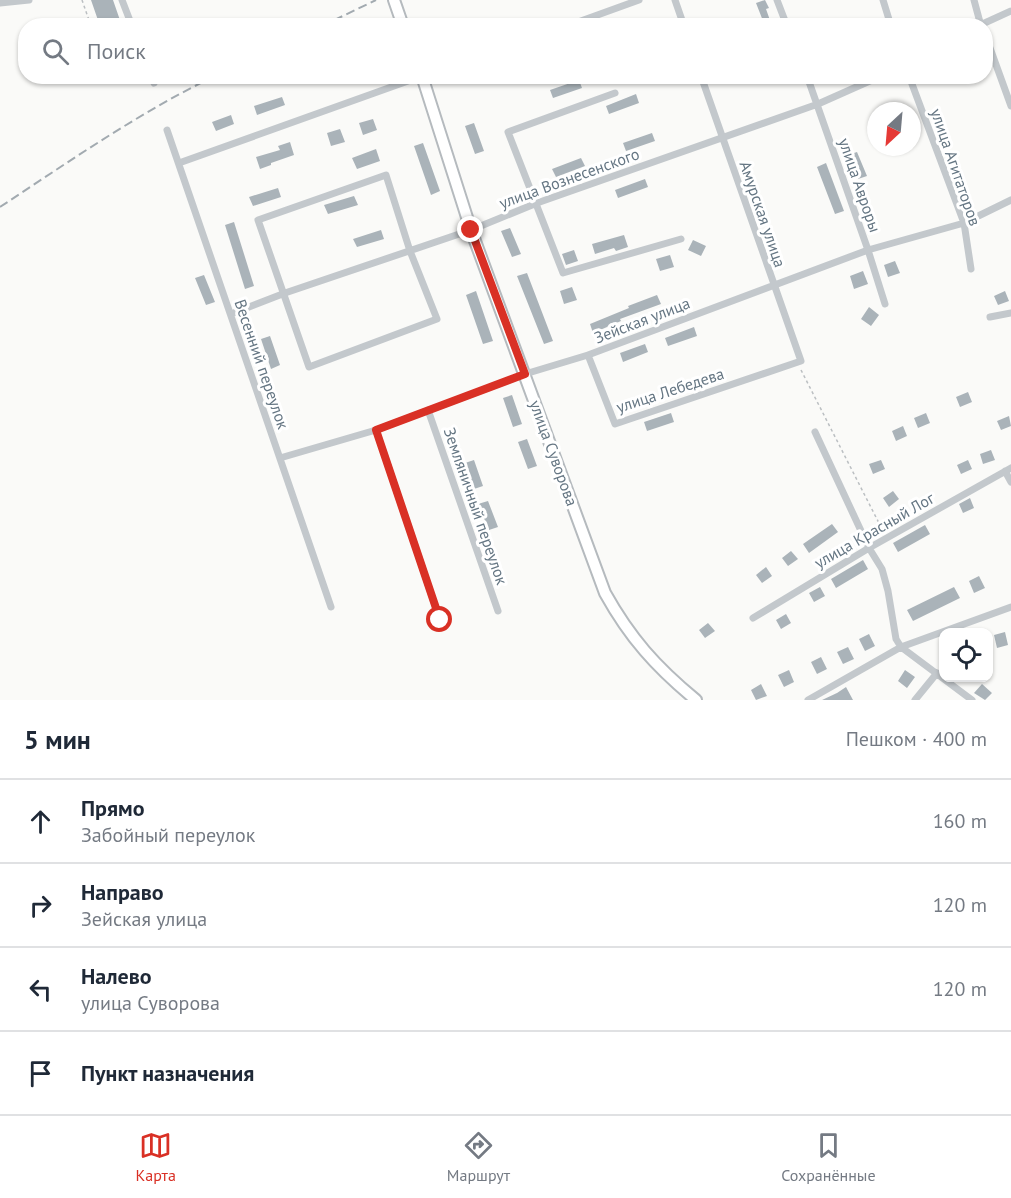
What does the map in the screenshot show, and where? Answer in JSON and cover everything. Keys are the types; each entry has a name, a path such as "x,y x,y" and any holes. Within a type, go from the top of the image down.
{"main road":[{"path":"394,0 401,18"},
{"name":"улица Суворова","path":"424,84 471,230 605,593 630,634 645,653 696,700"}],"street":[{"path":"0,3 29,0"},
{"path":"122,0 129,18"},
{"path":"589,18 639,0"},
{"path":"675,0 681,18"},
{"path":"777,0 784,18"},
{"path":"882,0 888,18"},
{"path":"974,0 978,18"},
{"path":"993,19 1011,11"},
{"path":"993,56 1011,106"},
{"path":"179,163 402,84"},
{"name":"Амурская улица","path":"704,84 801,361"},
{"name":"улица Авроры","path":"810,84 885,304"},
{"name":"улица Вознесенского","path":"231,315 285,293 471,230 537,203 818,104 863,84"},
{"name":"улица Агитаторов","path":"912,84 964,223 971,268"},
{"path":"615,93 508,132 563,273 681,239"},
{"name":"Весенний переулок","path":"167,130 331,607"},
{"path":"386,175 410,251 437,318 309,367 285,293 258,220 386,175"},
{"name":"Зейская улица","path":"280,458 376,430 525,374 588,355 868,250 964,223 1011,200"},
{"path":"990,317 1011,313"},
{"name":"улица Лебедева","path":"588,355 615,424 801,361"},
{"name":"Земляничный переулок","path":"428,410 498,611"},
{"path":"376,430 440,620"},
{"path":"815,432 869,548 882,569 896,639 901,647 972,700"},
{"path":"1008,470 1011,482"},
{"name":"улица Красный Лог","path":"753,618 886,538 1008,470"},
{"path":"808,700 901,647 1011,607"},
{"path":"915,700 937,673"}],"path":[{"path":"82,0 88,18"},
{"path":"801,361 801,371 886,538"}],"building":[{"path":"91,0 113,0 119,18 97,18"},
{"path":"765,0 769,8 766,9 769,18 762,18 756,3"},
{"path":"567,84 580,84 582,88 553,98 550,90"},
{"path":"636,94 639,103 609,114 606,106"},
{"path":"282,97 285,105 257,115 254,106"},
{"path":"231,115 234,124 216,131 212,122"},
{"path":"373,119 377,130 363,135 359,123"},
{"path":"474,123 484,151 475,154 465,126"},
{"path":"340,129 345,142 331,146 327,133"},
{"path":"652,133 655,141 626,151 623,143"},
{"path":"290,142 294,155 260,169 256,157 280,150 278,146"},
{"path":"423,143 440,191 431,195 414,146"},
{"path":"376,149 380,161 357,169 352,158"},
{"path":"857,152 867,176 858,179 848,155"},
{"path":"581,158 585,166 556,177 552,169"},
{"path":"826,163 844,211 835,214 817,167"},
{"path":"645,179 648,187 618,198 615,190"},
{"path":"278,188 281,197 253,206 249,197"},
{"path":"354,196 358,205 328,214 324,205"},
{"path":"234,222 254,286 245,289 225,225"},
{"path":"510,228 521,254 512,257 501,231"},
{"path":"381,230 384,239 357,247 353,239"},
{"path":"624,235 628,247 616,251 614,248 595,254 592,244"},
{"path":"693,240 706,246 701,256 688,250"},
{"path":"574,250 578,261 566,265 562,254"},
{"path":"670,255 674,267 660,271 656,259"},
{"path":"895,261 900,273 888,277 884,265"},
{"path":"863,271 868,284 854,289 850,276"},
{"path":"527,273 553,341 544,344 517,276"},
{"path":"204,275 215,302 206,305 195,278"},
{"path":"572,287 577,300 564,304 560,291"},
{"path":"476,291 493,341 483,344 466,295"},
{"path":"1005,291 1009,301 998,305 994,296"},
{"path":"657,295 661,304 620,319 621,321 593,333 590,324"},
{"path":"869,307 879,315 871,326 861,319"},
{"path":"694,327 697,336 668,346 665,338"},
{"path":"270,336 280,365 271,369 261,339"},
{"path":"645,344 648,352 623,362 620,353"},
{"path":"968,392 972,402 960,407 956,397"},
{"path":"512,395 522,424 513,427 503,398"},
{"path":"671,413 674,422 647,431 644,422"},
{"path":"926,413 930,423 918,428 914,418"},
{"path":"1009,416 1011,426 1001,430 997,421"},
{"path":"903,426 907,436 896,441 892,431"},
{"path":"527,439 537,466 528,469 518,442"},
{"path":"991,450 995,460 983,464 980,454"},
{"path":"474,460 483,486 474,489 465,463"},
{"path":"881,460 885,469 873,474 869,464"},
{"path":"968,460 972,469 961,474 957,465"},
{"path":"893,491 899,499 889,507 883,498"},
{"path":"970,498 974,508 963,513 959,504"},
{"path":"488,501 498,527 489,530 478,504"},
{"path":"832,524 838,532 809,553 803,544"},
{"path":"925,525 930,534 898,552 893,543"},
{"path":"791,551 798,559 788,566 782,558"},
{"path":"863,560 868,569 836,588 831,579"},
{"path":"766,567 772,576 762,583 756,575"},
{"path":"979,576 985,588 974,593 969,581"},
{"path":"820,587 825,596 814,602 809,593"},
{"path":"954,587 960,598 913,621 907,610"},
{"path":"786,614 791,623 781,629 776,620"},
{"path":"708,623 715,631 705,638 699,630"},
{"path":"1005,632 1008,645 997,648 994,635"},
{"path":"869,634 875,646 865,651 859,639"},
{"path":"848,647 854,659 843,664 837,652"},
{"path":"821,657 827,669 817,674 811,662"},
{"path":"789,670 794,682 784,687 778,675"},
{"path":"905,670 915,677 907,688 898,681"},
{"path":"761,684 767,696 756,700 751,690"},
{"path":"982,684 992,693 985,700 974,693"},
{"path":"846,687 853,700 822,700 837,693"}],"railway":[{"path":"339,18 376,0"},
{"path":"0,207 132,121 199,84"}],"route":[{"path":"440,620 376,430 525,374 471,230"}]}
